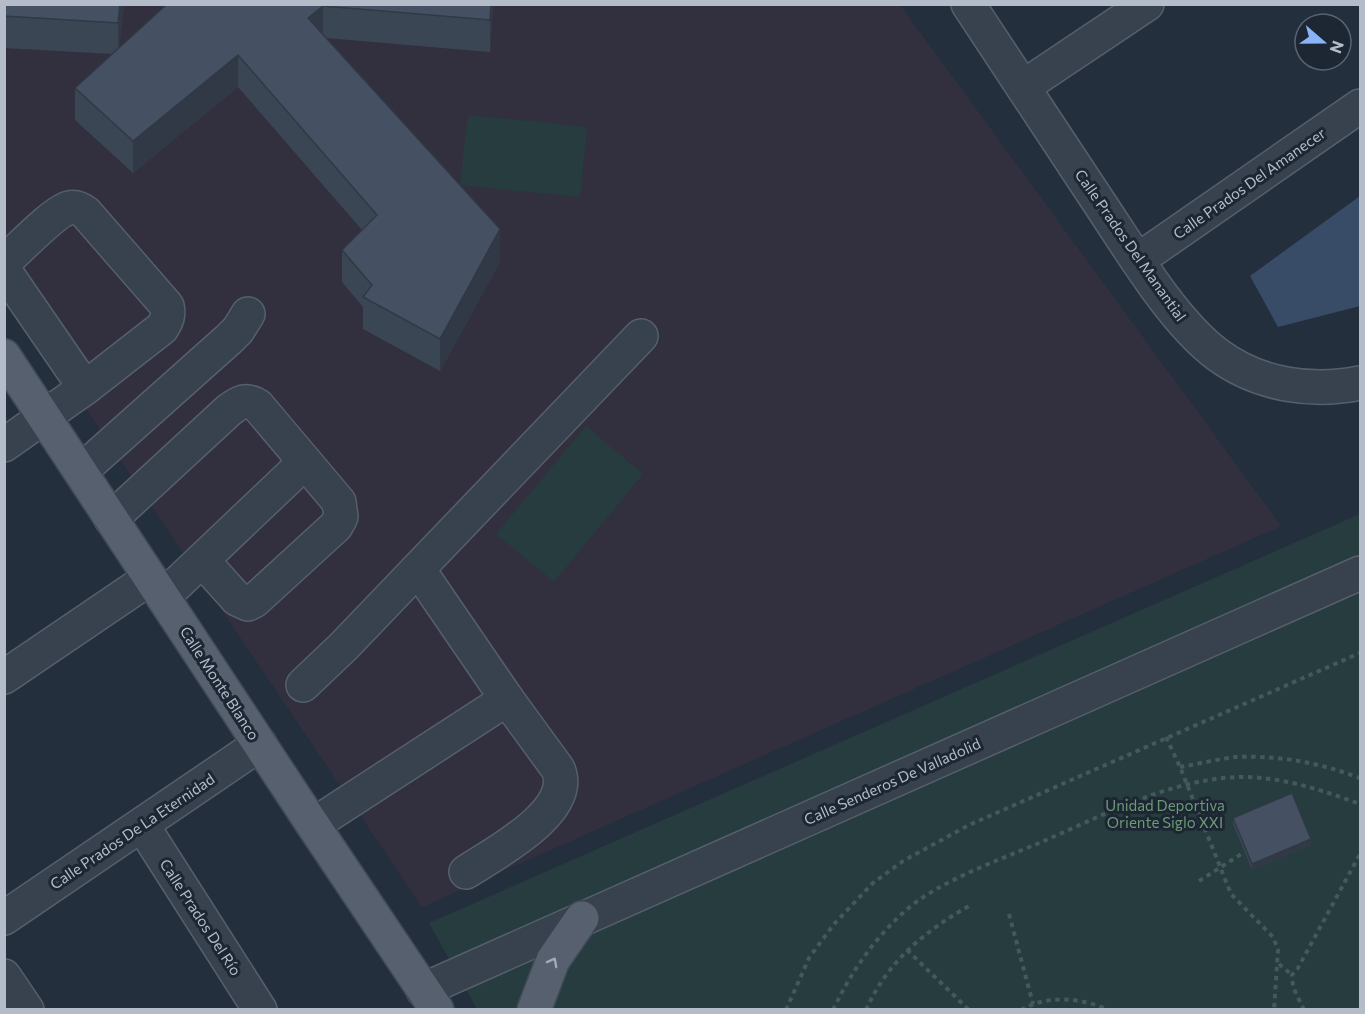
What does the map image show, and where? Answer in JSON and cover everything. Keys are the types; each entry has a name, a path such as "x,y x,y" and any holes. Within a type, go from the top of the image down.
{"main road":[{"name":"Calle Monte Blanco","path":"4,356 430,1000"},
{"path":"534,1010 553,960 582,918"}],"street":[{"name":"Calle Prados Del Manantial","path":"968,4 1138,260 1183,321 1218,355 1257,376 1293,386 1337,388 1360,383"},
{"path":"1023,87 1147,4"},
{"name":"Calle Prados Del Amanecer","path":"1138,260 1360,106"},
{"path":"4,262 62,211 75,207 86,213 167,306 168,313 162,328 46,417 4,445"},
{"path":"4,270 85,388"},
{"path":"81,471 229,339 248,314"},
{"path":"303,685 344,646 641,336"},
{"path":"111,519 229,410 244,401 251,401 258,406 339,502 341,518 336,526 254,602 248,604 237,599 202,560"},
{"path":"4,677 202,560 304,462"},
{"path":"418,569 558,769 562,778 556,800 544,817 466,872"},
{"name":"Calle Senderos De Valladolid","path":"430,1000 582,918 1360,573"},
{"path":"313,825 507,699"},
{"name":"Calle Prados De La Eternidad","path":"4,918 260,744"},
{"name":"Calle Prados Del Río","path":"142,825 260,1010"},
{"path":"4,976 27,1010"}],"path":[{"path":"786,1010 809,958 834,924 873,883 903,861 969,825 1360,653"},
{"path":"1166,737 1231,894 1274,937 1278,950 1274,1010"},
{"path":"1180,767 1235,758 1284,758 1330,767 1360,778"},
{"path":"834,1010 854,969 878,938 907,909 951,880 1159,792 1223,778 1266,778 1309,786 1360,804"},
{"path":"1199,881 1243,853"},
{"path":"1292,975 1298,968 1360,854"},
{"path":"866,1010 889,970 907,950 940,923 969,906"},
{"path":"1009,914 1034,1004"},
{"path":"907,950 969,1010"},
{"path":"1278,963 1292,975 1293,987 1304,1010"},
{"path":"1022,1010 1034,1004 1058,999 1089,1002 1109,1010"}],"shaded area":[{"path":"4,5 900,5 1281,526 422,907 5,289"}],"green space":[{"path":"468,115 587,127 580,197 460,185"},
{"path":"586,426 643,474 554,582 496,534"},
{"name":"Unidad Deportiva Oriente Siglo XXI","path":"1360,514 1360,1009 477,1009 429,923"}],"water":[{"path":"1360,196 1360,306 1278,327 1250,276"}],"building":[{"path":"4,4 120,4 118,23 4,16"},
{"path":"167,4 491,4 490,20 323,6 308,18 500,229 440,339 363,297 372,285 342,250 377,215 238,55 133,141 75,88"},
{"path":"1292,793 1311,839 1252,864 1233,818"}]}
